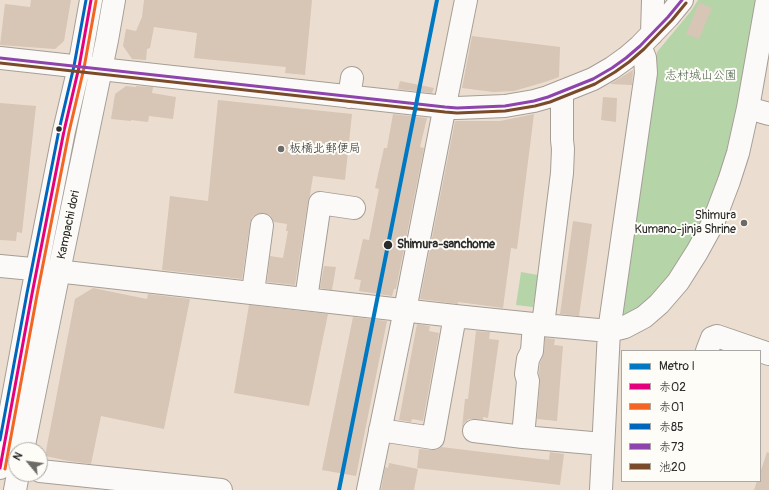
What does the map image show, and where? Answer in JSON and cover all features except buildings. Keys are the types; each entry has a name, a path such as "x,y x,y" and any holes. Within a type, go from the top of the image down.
{"street":[{"name":"Kampachi dori","path":"0,466 64,131 79,67 91,0"},
{"name":"Kampachi dori","path":"25,442 114,0"},
{"path":"368,490 466,0"},
{"path":"601,490 609,331 646,72 646,40 653,0"},
{"path":"0,58 101,69 354,88 445,107 458,108 505,106 534,101 562,92 593,79 612,68 646,40 682,0"},
{"path":"0,266 253,292 455,316 609,331 625,327 644,316 658,304 678,282 697,252 713,222 738,153 748,108 767,0"},
{"path":"523,437 528,381 526,374 528,359 532,351 539,324 562,173 562,92"},
{"path":"748,108 769,114"},
{"path":"306,299 320,203 354,208"},
{"path":"253,292 262,225"},
{"path":"380,430 433,438 455,316"},
{"path":"707,350 712,338 718,336 758,350"},
{"path":"474,431 603,444"},
{"path":"48,472 222,490"}],"green space":[{"name":"志村城山公園","path":"698,0 760,0 743,99 712,208 667,287 622,323 617,318 657,52 691,11"},
{"path":"521,272 538,275 533,307 516,305"}],"metro line":[{"name":"I","path":"339,490 437,0"}],"transit line":[{"name":"赤85","path":"0,440 27,293 59,130 74,66 86,0"},
{"name":"赤02","path":"0,468 32,294 64,131 79,67 91,0"},
{"name":"赤73","path":"0,58 445,107 505,106 548,97 593,79 612,68 640,46 682,0"},
{"name":"赤01","path":"5,469 37,295 69,132 84,68 96,1"},
{"name":"池20","path":"0,63 445,112 505,111 550,102 595,84 615,72 644,49 686,3"}],"place":[{"name":"板橋北郵便局","path":"281,149"},
{"name":"Shimura Kumano-jinja Shrine","path":"744,223"},
{"name":"Shimura-sanchome","path":"388,245"}]}
